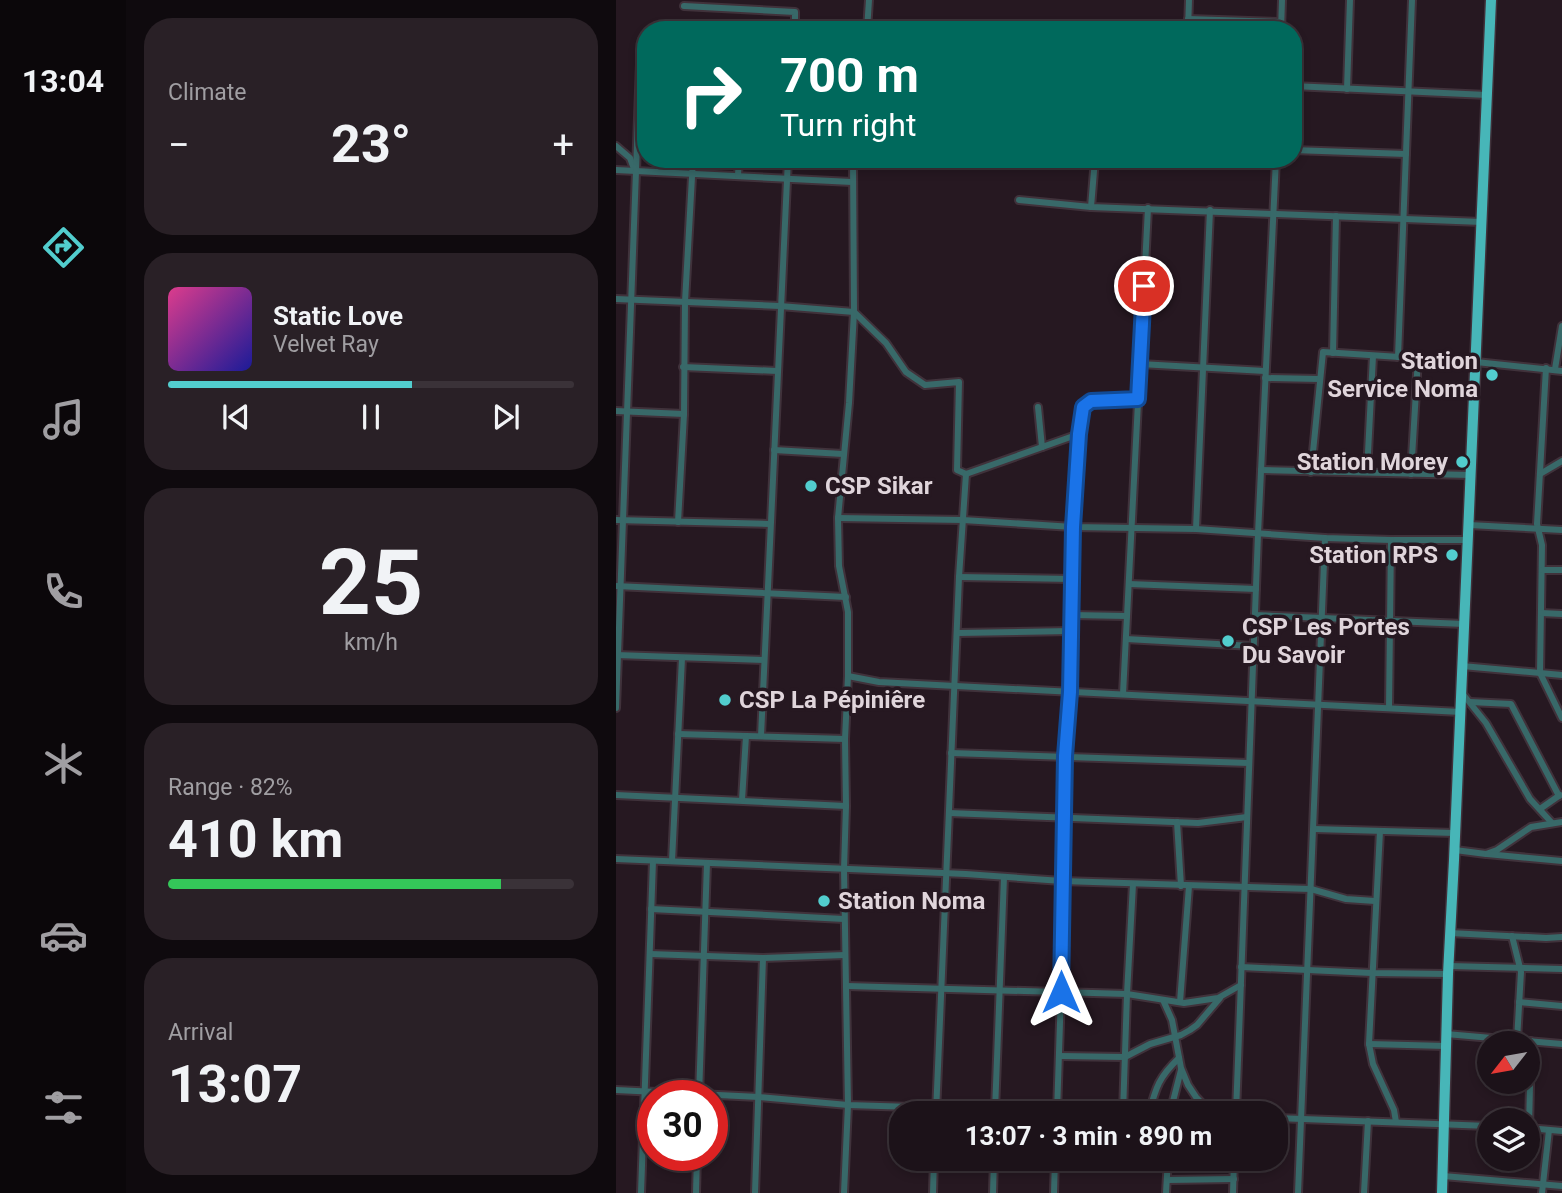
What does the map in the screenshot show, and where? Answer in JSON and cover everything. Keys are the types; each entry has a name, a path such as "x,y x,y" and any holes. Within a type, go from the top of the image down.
{"main road":[{"path":"1442,1193 1448,970 1491,0"}],"street":[{"path":"868,21 869,0"},
{"path":"1189,0 1188,19 1215,21"},
{"path":"1281,21 1282,0"},
{"path":"1347,89 1350,0"},
{"path":"1398,357 1412,0"},
{"path":"684,6 795,12 795,21"},
{"path":"1302,86 1487,95"},
{"path":"616,708 620,520 637,144"},
{"path":"616,146 630,158 636,171"},
{"path":"1302,150 1406,154"},
{"path":"678,522 692,168"},
{"path":"738,168 738,175"},
{"path":"761,736 788,168"},
{"path":"844,1193 848,1105 844,869 848,612 839,566 838,518 854,312 853,168"},
{"path":"1091,206 1094,168"},
{"path":"1236,1101 1251,701 1276,168"},
{"path":"616,170 852,182"},
{"path":"1019,200 1091,206 1482,222"},
{"path":"1123,694 1147,208"},
{"path":"1196,529 1210,210"},
{"path":"1332,353 1336,216"},
{"path":"616,299 854,312 886,343 906,372 925,385 959,382 957,470 966,474 1079,434"},
{"path":"1311,472 1323,352 1558,370 1562,326"},
{"path":"1367,472 1373,356"},
{"path":"1411,474 1418,358"},
{"path":"1140,364 1320,379"},
{"path":"683,367 777,371"},
{"path":"1546,368 1538,530 1542,545 1540,673 1562,718"},
{"path":"1057,1101 1065,756 1070,692 1073,527 1079,434 1083,407 1088,402 1138,399"},
{"path":"1038,407 1042,447"},
{"path":"616,411 684,414"},
{"path":"774,450 843,454"},
{"path":"1540,474 1562,461"},
{"path":"1261,470 1470,475"},
{"path":"936,1101 959,576 966,474"},
{"path":"838,518 1196,529 1325,538 1468,540"},
{"path":"620,520 770,524"},
{"path":"1469,525 1562,530"},
{"path":"1298,1193 1325,538"},
{"path":"1389,708 1391,540"},
{"path":"1542,570 1562,570"},
{"path":"959,576 1072,579"},
{"path":"1129,584 1256,589"},
{"path":"618,587 846,597"},
{"path":"1541,613 1562,614"},
{"path":"1071,615 1127,616"},
{"path":"1255,615 1464,624"},
{"path":"957,633 1071,631"},
{"path":"1126,639 1254,646"},
{"path":"617,655 764,660"},
{"path":"671,862 682,657"},
{"path":"1462,666 1562,675"},
{"path":"848,676 879,682 1461,712"},
{"path":"1461,691 1486,723 1530,799 1552,823"},
{"path":"1470,702 1511,704 1560,795 1540,809"},
{"path":"678,734 845,739"},
{"path":"742,800 746,736"},
{"path":"951,753 1249,763"},
{"path":"616,795 846,806"},
{"path":"949,813 1177,822 1247,817"},
{"path":"1177,822 1181,886"},
{"path":"1486,854 1497,850 1531,827 1562,822"},
{"path":"1314,829 1455,833"},
{"path":"1380,831 1369,1044 1373,1064 1394,1110 1396,1122"},
{"path":"1455,850 1562,861"},
{"path":"616,859 946,873 1062,881 1311,889 1346,899 1375,901"},
{"path":"645,1080 653,861"},
{"path":"700,1080 708,863"},
{"path":"995,1101 1004,877"},
{"path":"1123,1101 1133,884"},
{"path":"1180,1002 1189,886"},
{"path":"651,909 844,919"},
{"path":"1450,933 1554,939 1562,937"},
{"path":"1512,936 1521,969 1517,1031"},
{"path":"650,954 764,958 845,955"},
{"path":"755,1193 764,958"},
{"path":"1241,967 1372,973 1562,969"},
{"path":"846,986 1127,994 1180,1002 1221,996 1241,985"},
{"path":"1059,1056 1125,1057 1150,1044 1185,1033 1197,1025 1221,996"},
{"path":"1163,1000 1172,1020 1181,1069 1200,1101"},
{"path":"1519,1002 1562,1006"},
{"path":"1446,1034 1477,1037"},
{"path":"1540,1042 1562,1044"},
{"path":"1369,1044 1446,1046"},
{"path":"1152,1101 1164,1073 1179,1058"},
{"path":"1173,1101 1181,1069"},
{"path":"616,1090 637,1091"},
{"path":"728,1096 889,1107"},
{"path":"1288,1118 1477,1125"},
{"path":"1364,1193 1368,1121"},
{"path":"1540,1129 1562,1131"},
{"path":"1542,1193 1549,1130"},
{"path":"641,1193 642,1171"},
{"path":"695,1193 696,1171"},
{"path":"933,1193 934,1171"},
{"path":"993,1193 994,1171"},
{"path":"1054,1193 1055,1171"},
{"path":"1166,1193 1167,1171"},
{"path":"1233,1193 1234,1171"},
{"path":"1443,1176 1562,1186"},
{"path":"1167,1180 1234,1179"}],"place":[{"name":"Station Service Noma","path":"1492,375"},
{"name":"Station Morey","path":"1462,462"},
{"name":"CSP Sikar","path":"811,486"},
{"name":"Station RPS","path":"1452,555"},
{"name":"CSP Les Portes Du Savoir","path":"1228,641"},
{"name":"CSP La Pépiniêre","path":"725,700"},
{"name":"Station Noma","path":"824,901"}],"route":[{"path":"1061,992 1065,756 1070,692 1073,527 1079,434 1083,407 1088,402 1138,399 1144,286"}]}
